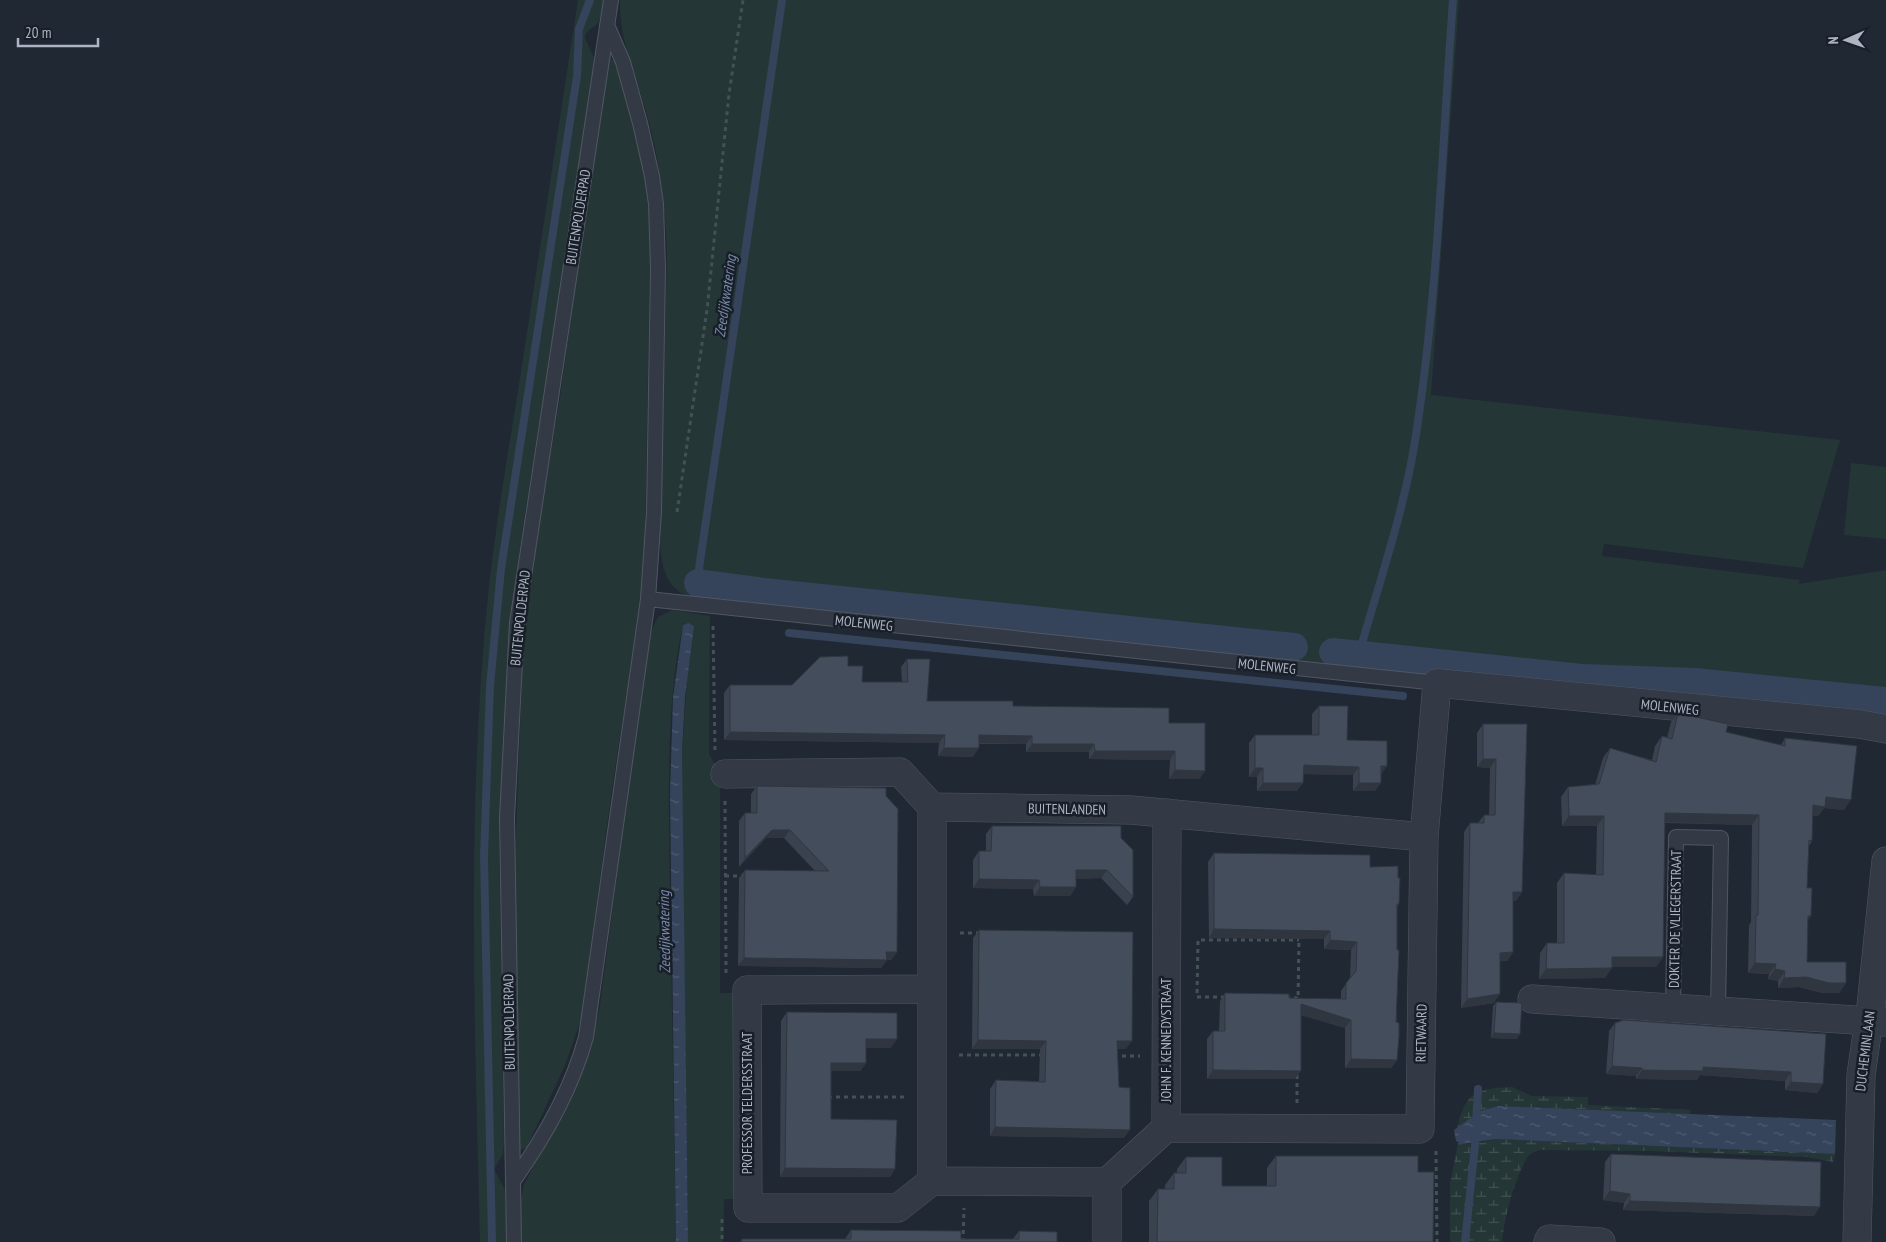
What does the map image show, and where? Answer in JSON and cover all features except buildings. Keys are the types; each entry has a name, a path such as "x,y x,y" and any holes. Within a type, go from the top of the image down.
{"street":[{"name":"MOLENWEG","path":"1437,684 1859,724 1886,729"},
{"name":"RIETWAARD","path":"1420,1129 1424,837 1437,684"},
{"path":"725,774 900,772 932,807 932,1181 1106,1182 1166,1128 1420,1129"},
{"name":"BUITENLANDEN","path":"932,807 1060,808 1166,813 1424,837"},
{"name":"JOHN F. KENNEDYSTRAAT","path":"1166,813 1166,1128"},
{"name":"DUCHEMINLAAN","path":"1857,1242 1861,1074 1877,1021 1886,861"},
{"path":"747,990 932,989"},
{"name":"PROFESSOR TELDERSSTRAAT","path":"747,990 748,1208 898,1208 932,1181"},
{"name":"DOKTER DE VLIEGERSTRAAT","path":"1532,999 1877,1021"},
{"path":"1106,1182 1107,1242"},
{"path":"1548,1242 1549,1239 1601,1242"}],"lane":[{"name":"BUITENPOLDERPAD","path":"514,1242 507,844 510,738 517,623 611,0"},
{"path":"514,1180 539,1142 557,1107 581,1056 586,1037 653,553 658,268 656,204 652,176 640,123 622,62 607,25"},
{"name":"MOLENWEG","path":"648,599 1437,684"},
{"name":"DOKTER DE VLIEGERSTRAAT","path":"1673,1008 1676,838 1721,838 1718,1011"}],"path":[{"path":"676,517 707,310 729,94 743,0"},
{"path":"713,607 713,745 725,774 726,987 747,990"},
{"path":"725,876 755,876"},
{"path":"1298,1007 1299,930"},
{"path":"932,934 980,933"},
{"path":"1234,997 1197,997 1198,940 1299,940"},
{"path":"1280,997 1298,998"},
{"path":"932,1055 1048,1055"},
{"path":"1107,1056 1166,1056"},
{"path":"1297,1128 1298,1063"},
{"path":"825,1097 931,1097"},
{"path":"1420,1129 1437,1152 1437,1242"},
{"path":"964,1181 964,1242"}],"green space":[{"path":"578,0 603,0 599,20 587,32 585,38 594,58 591,88 522,533 509,640 499,832 504,1144 503,1154 494,1169 505,1190 507,1242 480,1242 476,1080 474,838 481,677 491,568 499,512"},
{"path":"620,0 1459,0 1431,395 1840,440 1803,568 1604,544 1602,556 1800,580 1799,584 1886,570 1886,719 1418,676 693,599 684,595 672,584 664,571 660,544 667,252 665,218 659,166 652,132 625,44 620,15"},
{"path":"610,58 615,61 642,160 651,210 645,539 640,607 613,782 581,1019 566,1063 527,1147 521,1150 519,1149 515,861 523,648 529,585 560,397 606,61"},
{"path":"1851,463 1886,467 1886,539 1844,535"},
{"path":"673,610 710,616 709,754 720,773 720,993 735,993 736,1199 724,1199 723,1242 688,1242 682,843 682,751 688,666 685,623 677,656 673,688 669,756 676,1242 519,1242 518,1211 524,1185 588,1056 600,1005 648,638 658,617"},
{"path":"1512,1087 1532,1096 1588,1097 1588,1105 1691,1110 1690,1114 1498,1106 1480,1111 1457,1128 1464,1106 1474,1094 1489,1089"},
{"path":"1496,1139 1835,1154 1833,1162 1807,1157 1651,1151 1540,1150 1528,1156 1518,1176 1502,1242 1450,1242 1450,1184 1458,1143 1475,1144"}],"water":[{"path":"688,623 694,626 685,697 682,751 688,1242 676,1242 670,794 673,697 683,625"},
{"path":"1498,1106 1836,1120 1835,1154 1496,1139 1462,1144 1456,1141 1454,1130 1480,1111"}],"waterway":[{"path":"492,1242 484,857 490,686 501,569 577,76 579,29 590,0"},
{"name":"Zeedijkwatering","path":"695,596 782,0"},
{"path":"1359,654 1404,494 1415,441 1423,386 1434,277 1453,0"},
{"path":"698,583 764,592 1294,647"},
{"path":"789,633 1403,696"},
{"path":"1333,652 1582,678 1695,682 1886,701"},
{"path":"1602,683 1603,679"},
{"path":"1476,1123 1478,1089"},
{"path":"1465,1242 1476,1135"}]}
